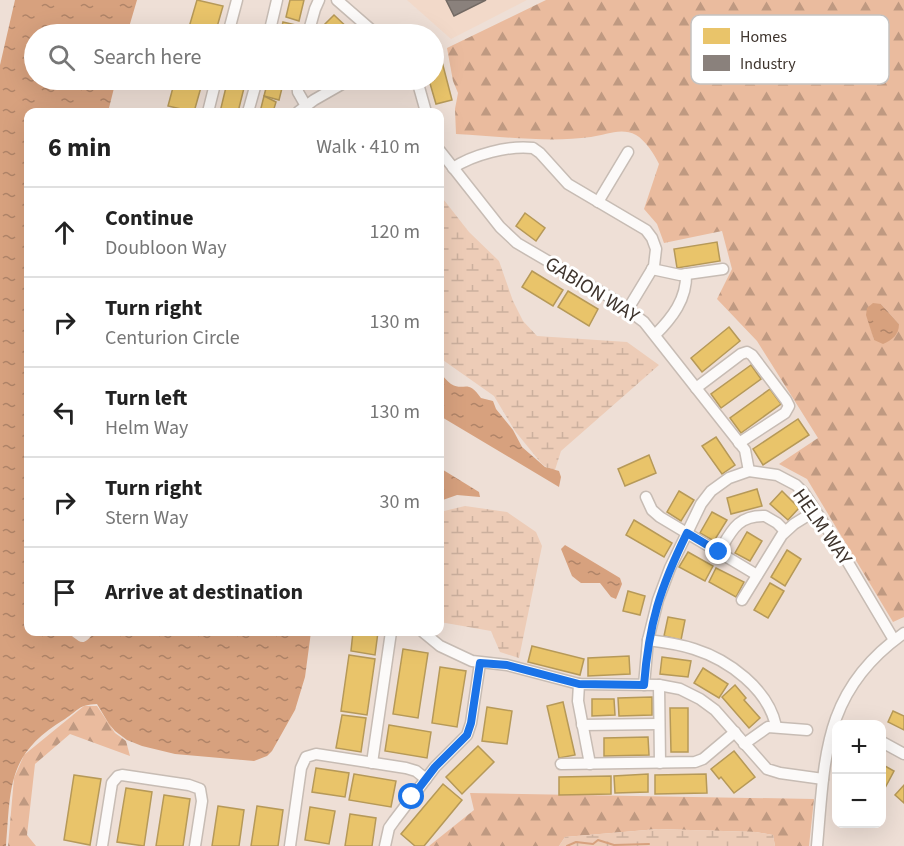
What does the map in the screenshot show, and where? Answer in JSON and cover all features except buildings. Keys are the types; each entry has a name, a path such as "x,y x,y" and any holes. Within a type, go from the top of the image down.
{"street":[{"path":"231,24 237,0"},
{"path":"271,24 278,0"},
{"path":"311,24 319,0"},
{"path":"336,0 364,24"},
{"path":"209,108 214,90"},
{"path":"249,108 254,90"},
{"path":"298,90 302,108"},
{"path":"304,108 333,90"},
{"path":"420,90 425,108"},
{"path":"453,168 480,154 533,148 562,179 649,234 656,249 656,260 628,309"},
{"path":"598,202 628,153"},
{"name":"GABION WAY","path":"444,156 500,227 517,243 628,309 644,322 740,442 748,458 749,471"},
{"path":"652,269 672,274 723,269"},
{"path":"656,335 671,319 684,296 686,274"},
{"path":"696,388 741,354 747,352 752,355 789,406 785,412 740,442"},
{"path":"644,685 648,640 663,583 701,504 711,490 729,478 749,471"},
{"name":"HELM WAY","path":"749,471 768,473 786,479 804,494 894,640"},
{"path":"646,497 656,514 757,575"},
{"path":"742,600 785,531 815,511"},
{"path":"719,552 735,526 744,519 765,516 785,531"},
{"path":"837,720 852,684 873,659 904,633"},
{"path":"372,763 391,636"},
{"path":"428,636 453,654 480,663 507,665 579,684 659,685 680,689 715,710 761,764 773,772 823,778"},
{"path":"648,640 696,649 730,666 748,682 770,708 776,726"},
{"path":"385,846 389,828 426,779 464,739 470,729 480,663"},
{"path":"579,684 578,701 590,764"},
{"path":"659,685 660,763"},
{"path":"582,725 659,724"},
{"path":"744,744 762,730 776,726 807,730"},
{"path":"561,764 699,761 735,732"},
{"path":"817,846 823,778 832,734"},
{"path":"886,744 904,754"},
{"path":"290,846 301,768 306,757 316,754 411,769 426,779"},
{"path":"102,846 112,783 122,775 189,785 200,789 202,801 195,846"}],"shaded area":[{"path":"407,0 527,0 451,39 444,33 444,24 434,24"}],"green space":[{"path":"546,0 904,0 904,617 893,622 807,479 779,464 818,438 757,341 717,299 732,269 722,231 664,243 657,224 644,209 659,164 646,144 636,135 619,132 575,139 558,139 456,134 455,109 458,93 453,81 447,48","holes":["881,304 899,324 874,340 871,328"]},
{"path":"444,200 469,232 499,261 513,301 523,321 537,336 627,342 659,365 561,451 554,473 541,463 515,431 494,396 444,361"},
{"path":"465,506 507,512 536,532 542,546 519,658 500,652 491,631 444,623 444,511"},
{"path":"84,706 97,706 115,733 126,741 130,756 70,734 35,764 27,835 36,846 8,846 14,778 24,755"},
{"path":"470,793 814,799 809,846 775,846 773,835 756,832 658,829 565,837 559,846 429,846 474,810"},
{"path":"658,829 756,832 773,835 775,846 559,846 565,837"}],"water":[{"path":"15,0 137,0 130,24 24,24 24,90 114,90 109,108 24,108 24,636 71,636 82,642 91,636 310,636 305,677 295,710 267,756 254,761 175,754 142,746 127,740 115,731 97,704 79,708 46,732 22,758 12,788 6,846 0,846 0,65"},
{"path":"873,303 881,304 899,324 894,337 883,344 874,340 866,315 867,308"},
{"path":"444,377 451,384 472,388 481,398 493,401 522,447 545,467 559,471 561,477 559,487 444,418"},
{"path":"444,470 479,492 480,497 457,495 444,500"},
{"path":"565,545 620,578 622,584 616,599 611,597 600,583 581,583 572,576 561,549"}],"waterway":[{"path":"567,846 576,842 593,844 598,840 614,845 649,844"}],"route":[{"path":"412,797 435,767 467,735 470,729 480,663 507,665 579,684 644,685 650,628 663,583 687,533 719,552"}]}
